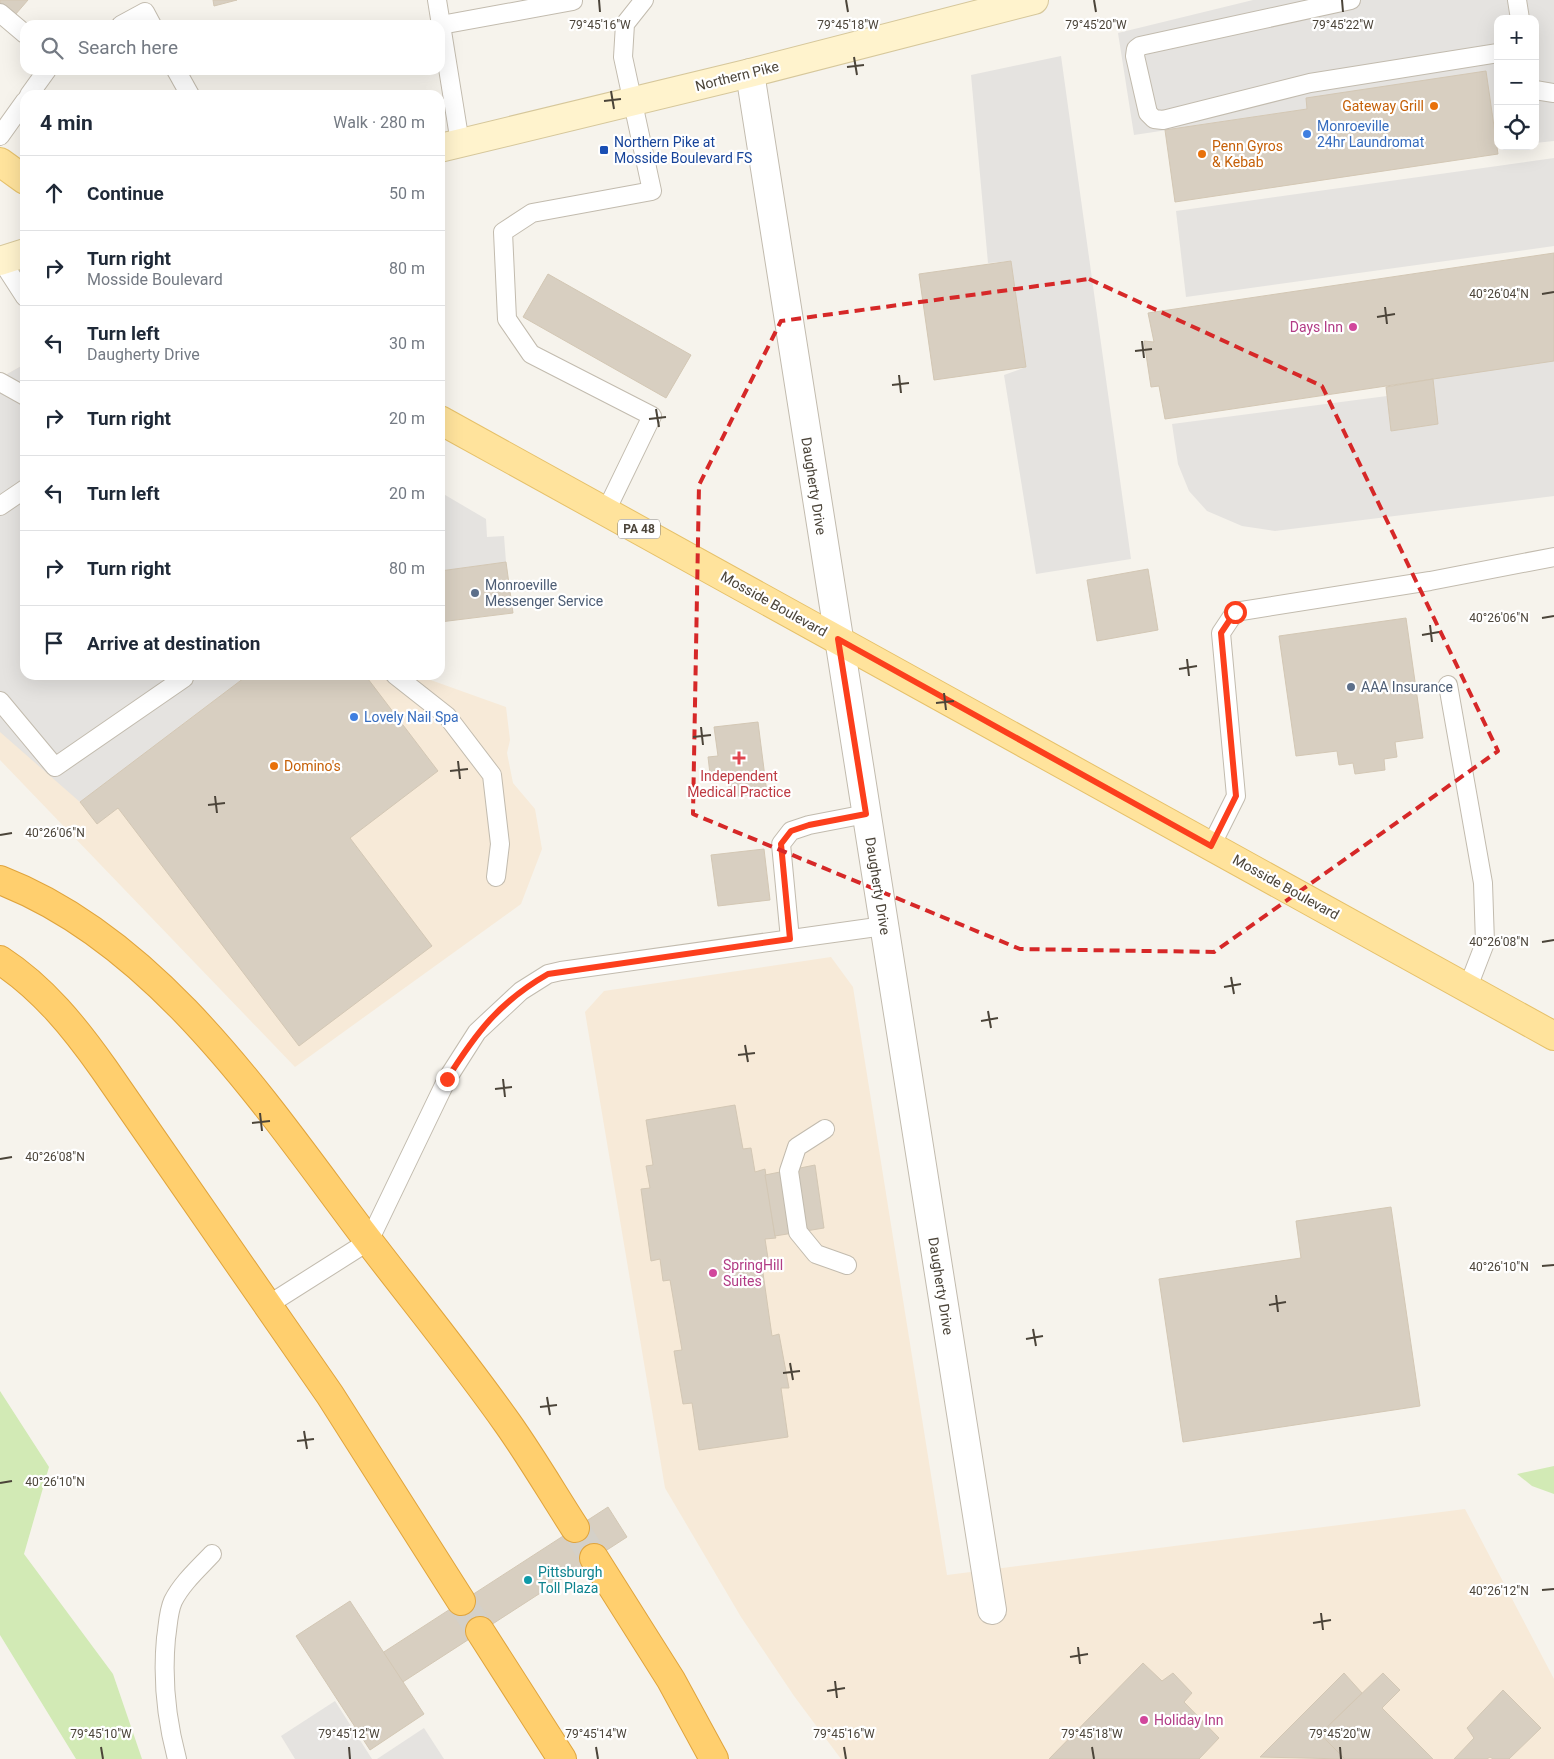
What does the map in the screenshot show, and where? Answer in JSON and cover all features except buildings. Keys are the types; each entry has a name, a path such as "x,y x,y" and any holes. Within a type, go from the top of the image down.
{"highway":[{"path":"0,880 27,892 80,923 149,977 183,1010 238,1072 509,1425 575,1528"},
{"path":"0,960 31,984 80,1036 330,1394 461,1601"},
{"path":"594,1558 671,1680 714,1759"},
{"path":"480,1631 562,1759"}],"main road":[{"name":"Northern Pike","path":"450,146 750,73 1034,0"},
{"path":"0,162 20,176"},
{"name":"Mosside Boulevard","path":"445,423 1554,1036"}],"street":[{"name":"Daugherty Drive","path":"750,73 992,1610"}],"lane":[{"path":"437,0 440,20"},
{"path":"606,511 652,416 531,354 507,319 503,232 532,213 652,191 623,57 625,24 644,0"},
{"path":"1351,0 1324,3 1140,46 1136,49 1135,56 1148,113 1154,119 1163,120 1310,83 1494,54"},
{"path":"1517,0 1519,15"},
{"path":"445,24 573,1"},
{"path":"130,20 144,12"},
{"path":"0,13 20,30"},
{"path":"33,90 43,75"},
{"path":"179,75 187,90"},
{"path":"445,75 450,146"},
{"path":"1539,91 1554,93"},
{"path":"0,136 20,108"},
{"path":"9,258 20,285"},
{"path":"0,382 20,393"},
{"path":"0,506 20,492"},
{"path":"1211,846 1236,796 1221,633 1235,612 1430,581 1554,557"},
{"path":"0,701 55,767 179,680"},
{"path":"401,680 447,716 492,775 500,844 496,877"},
{"path":"1448,685 1483,883 1485,943 1468,987"},
{"path":"790,939 781,844 791,831 809,825 866,814"},
{"path":"268,1305 369,1241 447,1079 477,1032 521,991 548,974 884,926"},
{"path":"825,1130 797,1147 789,1171 798,1232 816,1254 848,1265"},
{"path":"177,1759 168,1726 163,1689 168,1622 173,1602 182,1587 212,1554"}],"highlighted area":[{"path":"1089,279 1322,386 1498,751 1214,952 1020,949 693,814 699,485 781,321"}],"shaded area":[{"path":"1253,0 1554,0 1554,141 1539,143 1539,15 1494,15 1494,127 1486,72 1307,109 1134,135 1118,33"},
{"path":"1061,56 1131,559 1036,574 1004,375 1026,367 1011,261 988,263 971,75"},
{"path":"1554,158 1554,246 1186,297 1176,211"},
{"path":"1554,359 1554,496 1275,531 1242,526 1207,511 1189,491 1178,464 1172,424 1387,396 1391,431 1438,424 1433,379"},
{"path":"20,367 20,680 431,680 506,707 510,740 507,753 513,783 535,809 542,849 521,904 295,1067 0,760 0,378"},
{"path":"20,367 20,680 241,680 80,802 0,732 0,378"},
{"path":"445,495 486,519 487,537 504,536 506,562 445,570"},
{"path":"831,957 853,987 947,1575 1465,1509 1554,1679 1554,1759 841,1759 794,1696 741,1617 665,1488 585,1012 604,991"},
{"path":"335,1701 372,1759 295,1759 281,1736"},
{"path":"424,1728 444,1759 377,1759"}],"green space":[{"path":"0,1391 49,1467 24,1554 113,1674 142,1759 76,1759 0,1635"},
{"path":"1554,1466 1554,1494 1532,1486 1517,1474"}],"tunnel":[{"path":"575,1528 594,1558"},
{"path":"461,1601 480,1631"}],"place":[{"name":"Gateway Grill","path":"1434,106"},
{"name":"Monroeville 24hr Laundromat","path":"1307,134"},
{"name":"Northern Pike at Mosside Boulevard FS","path":"604,150"},
{"name":"Penn Gyros & Kebab","path":"1202,154"},
{"name":"Days Inn","path":"1353,327"},
{"name":"Monroeville Messenger Service","path":"475,593"},
{"name":"AAA Insurance","path":"1351,687"},
{"name":"Lovely Nail Spa","path":"354,717"},
{"name":"Independent Medical Practice","path":"739,758"},
{"name":"Domino's","path":"274,766"},
{"name":"SpringHill Suites","path":"713,1273"},
{"name":"Pittsburgh Toll Plaza","path":"528,1580"},
{"name":"Holiday Inn","path":"1144,1720"}],"route":[{"path":"447,1079 477,1032 496,1012 521,991 548,974 790,939 781,844 791,831 809,825 866,814 838,639 1211,846 1236,796 1221,633 1235,612"}]}
